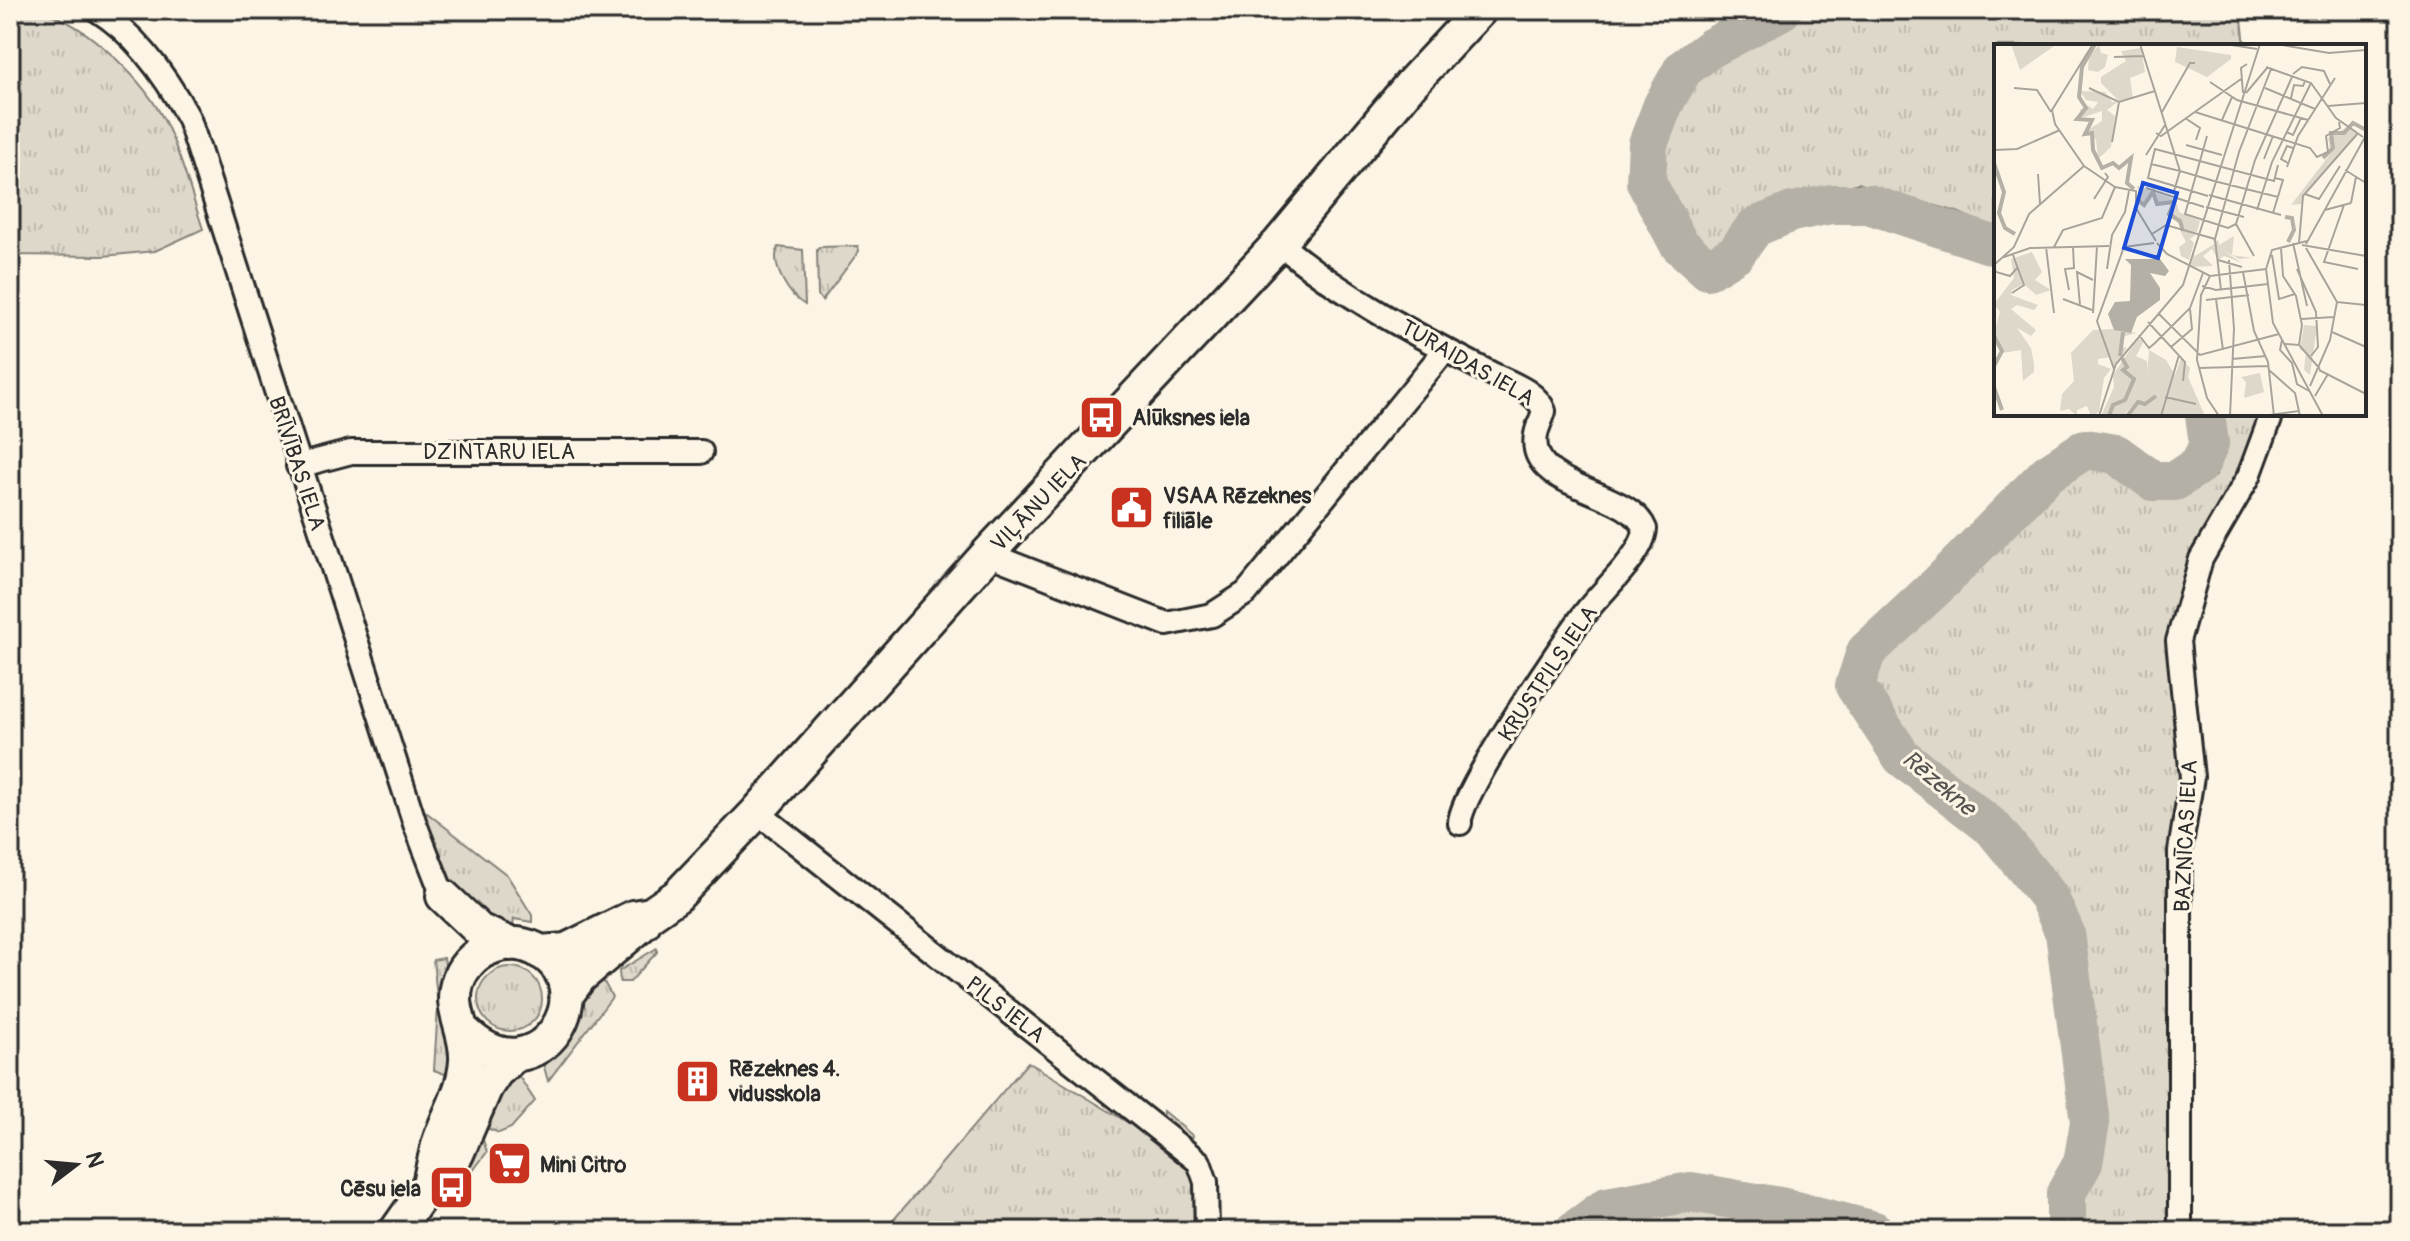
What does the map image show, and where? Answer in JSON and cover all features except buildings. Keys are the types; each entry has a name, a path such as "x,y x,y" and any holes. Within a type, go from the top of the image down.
{"main road":[{"name":"VIĻĀNU IELA","path":"651,914 677,896 757,812 991,550 1279,243 1411,84 1480,10"},
{"path":"443,896 479,930 525,948 556,966 566,996 565,1011 551,1038 530,1052 515,1055 488,1050 466,1033"},
{"path":"429,1184 439,1140 463,1080 466,1033 455,1001 464,969 463,951 443,896"},
{"path":"464,969 484,950 566,950 633,917 651,914"},
{"path":"566,996 580,977 640,930 651,914"},
{"path":"396,1231 429,1184 457,1154 486,1087 496,1072 515,1055"}],"street":[{"name":"BRĪVĪBAS IELA","path":"97,10 135,42 158,68 189,119 415,824 443,896"},
{"name":"TURAIDAS IELA","path":"1279,243 1304,264 1445,350 1541,401 1544,411 1536,434 1536,446 1547,468 1628,511 1645,529"},
{"path":"991,550 1003,560 1167,624 1212,615 1246,593 1445,350"},
{"name":"BAZNĪCAS IELA","path":"2180,1231 2177,1163 2183,1031 2180,851 2192,777 2178,641 2201,559 2249,476 2271,416"},
{"name":"DZINTARU IELA","path":"298,466 351,452 701,452"},
{"name":"KRUSTPILS IELA","path":"1460,823 1461,810 1487,763 1584,613 1640,546 1645,529"},
{"name":"PILS IELA","path":"757,812 1199,1162 1206,1182 1207,1231"}],"green space":[{"path":"10,10 37,10 59,18 95,41 130,73 166,124 182,162 203,229 155,251 103,256 10,255"},
{"path":"2241,10 2245,44 1994,44 1994,228 1957,212 1858,183 1747,218 1755,227 1708,270 1648,144 1711,48 1778,11"},
{"path":"858,246 859,251 822,301 818,295 817,250 820,247"},
{"path":"778,247 803,250 805,305 782,279 776,254"},
{"path":"2219,416 2271,416 2178,641 2192,777 2172,1231 2066,1231 2066,1193 2083,1163 2090,1122 2065,933 2048,896 1993,828 1902,757 1855,686 1866,652 1938,585 2047,474 2085,449 2151,495 2216,476"},
{"path":"422,809 507,875 532,915 532,922 514,919 512,933 496,932 453,885"},
{"path":"657,948 657,952 630,982 620,982 619,971"},
{"path":"444,958 456,1039 450,1076 434,1070 438,1006 433,960"},
{"path":"510,967 522,969 533,976 540,987 540,1011 533,1022 522,1029 510,1031 498,1029 487,1022 480,1011 478,999 480,987 487,976 498,969"},
{"path":"598,971 612,997 548,1081 542,1060"},
{"path":"1028,1062 1150,1136 1193,1174 1194,1231 884,1231"},
{"path":"514,1069 535,1101 511,1128 499,1133 479,1125"},
{"path":"1163,1111 1193,1136 1190,1144 1162,1122"},
{"path":"475,1136 483,1140 487,1152 463,1184"},
{"path":"1655,1196 1780,1207 1856,1231 1582,1231"}],"waterway":[{"name":"Rēzekne","path":"1782,10 1711,48 1683,69 1663,105 1648,144 1646,182 1679,244 1708,270 1736,253 1755,227 1792,212 1831,204 1868,204 1994,245"},
{"name":"Rēzekne","path":"2066,1231 2066,1193 2083,1163 2090,1122 2065,933 2048,896 1993,828 1902,757 1855,686 1866,652 1938,585 2047,474 2085,449 2116,454 2153,481 2175,481 2200,464 2209,444 2205,416"},
{"name":"Rēzekne","path":"1574,1231 1607,1207 1691,1192 1780,1207 1874,1231"}],"place":[{"name":"Alūksnes iela","path":"1101,417"},
{"name":"VSAA Rēzeknes filiāle","path":"1132,508"},
{"name":"Rēzeknes 4. vidusskola","path":"698,1081"},
{"name":"Mini Citro","path":"509,1164"},
{"name":"Cēsu iela","path":"452,1188"}]}
